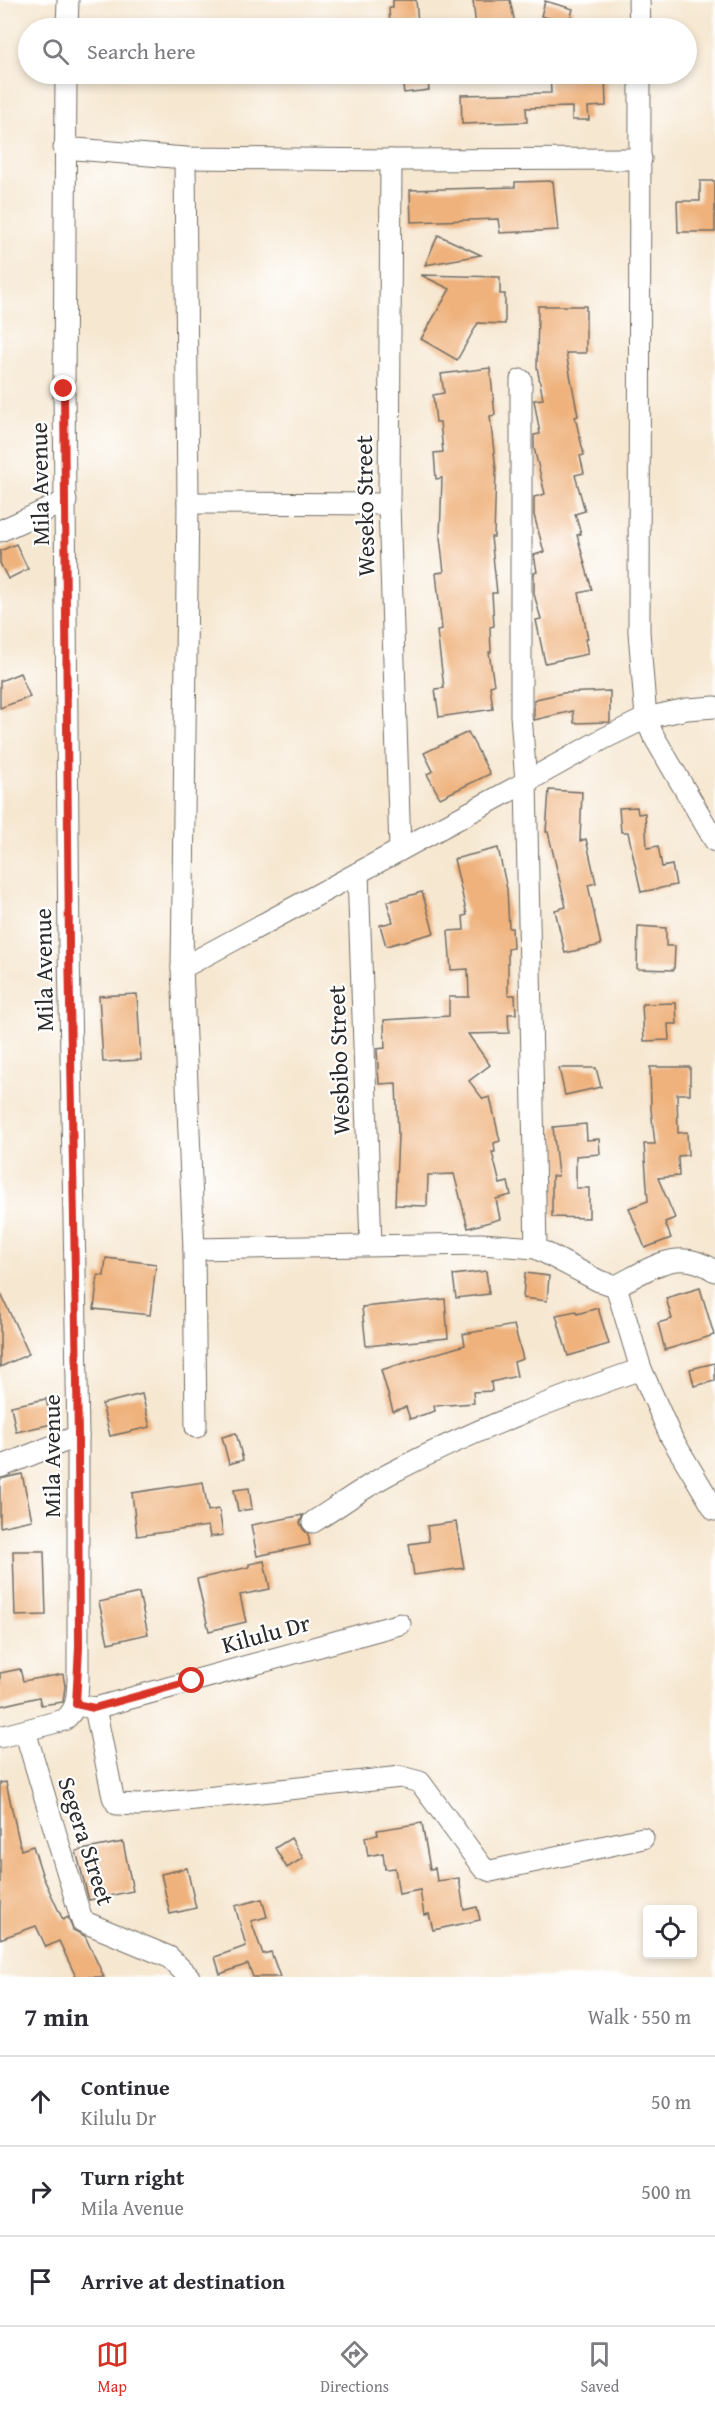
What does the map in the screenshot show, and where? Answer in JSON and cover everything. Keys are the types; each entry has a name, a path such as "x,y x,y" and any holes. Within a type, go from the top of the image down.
{"street":[{"path":"67,18 68,0"},
{"path":"639,0 640,18"},
{"name":"Mila Avenue","path":"66,84 64,148 69,948 78,1436 79,1647 85,1706 113,1797 117,1804 139,1805 401,1777 420,1782 483,1868 491,1871 643,1838"},
{"path":"640,84 639,632 646,718 653,735 715,841"},
{"path":"64,148 185,158 641,159"},
{"path":"185,158 188,504 182,968 194,1249 196,1427"},
{"name":"Weseko Street","path":"391,160 389,504 400,850"},
{"path":"521,380 520,715 526,782 536,1248"},
{"path":"0,531 66,501"},
{"path":"188,504 389,504"},
{"path":"182,968 603,739 646,718 687,708 715,707"},
{"name":"Wesbibo Street","path":"358,874 371,1245"},
{"path":"194,1249 481,1244 536,1248 599,1281 616,1286 670,1259 686,1258 701,1261 715,1271"},
{"path":"616,1286 641,1369 671,1437 715,1510"},
{"path":"313,1522 388,1474 450,1443 576,1392 641,1369"},
{"path":"0,1467 78,1436"},
{"name":"Kilulu Dr","path":"85,1706 400,1624"},
{"path":"0,1737 64,1720 85,1706"},
{"name":"Segera Street","path":"25,1731 82,1921 169,1957 189,1977"}],"building":[{"path":"393,0 416,0 418,18 390,18 389,8 393,8"},
{"path":"473,0 510,0 514,18 475,18"},
{"path":"545,1 573,9 571,18 541,16"},
{"path":"403,84 428,84 429,90 404,93"},
{"path":"550,84 605,84 606,106 588,107 589,120 572,120 572,107 526,108 527,122 462,124 461,95 551,93"},
{"path":"553,181 558,230 500,233 498,219 411,222 410,190 515,187 515,182"},
{"path":"700,181 715,181 715,232 678,232 677,201 700,201"},
{"path":"438,235 481,255 425,265"},
{"path":"421,275 500,277 500,294 505,294 505,324 478,323 457,360 421,339 450,289"},
{"path":"538,306 586,306 586,353 566,353 578,416 575,417 584,455 580,456 584,473 575,475 585,511 575,514 581,534 577,535 592,590 579,593 588,639 585,639 588,654 545,663 536,620 541,619 534,594 534,573 537,572 534,555 544,552 534,515 534,497 545,494 534,448 534,435 540,434 534,400 543,399 537,367"},
{"path":"490,368 495,415 490,416 496,470 494,537 491,537 497,593 492,593 494,626 490,627 491,652 489,652 494,685 490,686 493,709 439,717 435,689 444,688 437,631 442,630 436,573 444,572 440,537 442,478 436,479 434,453 443,452 440,422 436,422 433,395 444,393 441,374"},
{"path":"16,544 28,569 8,579 0,563 0,551"},
{"path":"20,673 30,697 0,708 0,681"},
{"path":"610,691 610,722 574,723 573,711 534,720 534,700 536,699 563,693"},
{"path":"468,732 490,774 440,798 427,774 433,771 424,753"},
{"path":"549,790 582,792 580,841 586,839 596,883 588,885 601,945 565,953 555,910 566,907 548,832 546,832"},
{"path":"637,807 638,814 645,813 647,848 658,846 662,867 672,865 676,885 641,892 628,832 621,832 619,808"},
{"path":"498,848 507,889 509,928 512,928 513,948 508,949 508,995 515,995 516,1014 508,1014 509,1033 468,1034 490,1065 469,1081 483,1099 490,1097 500,1141 494,1143 495,1152 492,1152 500,1184 508,1182 511,1195 496,1199 500,1219 468,1228 454,1174 428,1175 427,1206 395,1205 398,1135 396,1083 379,1084 377,1049 385,1048 384,1020 449,1016 449,997 469,997 468,969 451,970 448,931 464,930 463,916 467,915 454,859"},
{"path":"422,892 434,933 386,946 380,925 393,922 387,902"},
{"path":"638,926 666,928 666,946 675,946 674,970 637,969"},
{"path":"137,994 141,1060 103,1062 99,996"},
{"path":"676,1003 677,1024 668,1024 669,1040 644,1041 642,1004"},
{"path":"650,1067 690,1067 690,1094 677,1094 678,1133 687,1132 688,1155 678,1156 679,1176 658,1178 675,1218 665,1222 671,1238 645,1248 629,1208 648,1201 644,1144 655,1144"},
{"path":"559,1068 596,1068 601,1087 565,1095"},
{"path":"586,1124 587,1140 599,1139 600,1154 576,1156 576,1188 589,1188 589,1218 552,1217 552,1176 558,1176 553,1127"},
{"path":"106,1258 156,1264 150,1315 94,1309 98,1275 104,1276"},
{"path":"486,1271 489,1294 456,1298 453,1275"},
{"path":"525,1273 549,1276 547,1301 523,1298"},
{"path":"700,1288 714,1335 665,1350 658,1323 672,1319 666,1298"},
{"path":"0,1292 29,1354 0,1367"},
{"path":"445,1299 448,1338 366,1346 362,1307"},
{"path":"598,1308 609,1344 568,1356 556,1315 576,1311 577,1314"},
{"path":"514,1325 523,1359 514,1362 517,1376 491,1382 492,1391 473,1392 474,1403 434,1406 435,1411 410,1419 406,1407 393,1411 381,1370 465,1345 463,1334"},
{"path":"715,1363 715,1381 694,1386 690,1369"},
{"path":"142,1394 150,1427 110,1436 102,1404"},
{"path":"46,1399 52,1424 16,1432 11,1406"},
{"path":"236,1433 243,1460 229,1464 222,1437"},
{"path":"22,1474 32,1520 0,1527 0,1479"},
{"path":"203,1482 208,1511 219,1509 223,1535 210,1537 208,1526 137,1536 132,1493"},
{"path":"249,1488 252,1509 238,1511 234,1490"},
{"path":"303,1515 300,1523 308,1534 310,1545 257,1556 251,1525"},
{"path":"456,1522 464,1568 414,1575 409,1544 429,1541 427,1526"},
{"path":"13,1551 44,1551 46,1615 15,1616"},
{"path":"264,1561 270,1589 240,1595 246,1622 209,1631 197,1579 249,1567 249,1564"},
{"path":"139,1593 148,1634 108,1643 99,1602"},
{"path":"20,1669 23,1681 63,1674 65,1686 63,1702 41,1705 39,1697 0,1706 0,1673"},
{"path":"6,1782 21,1850 33,1846 43,1877 63,1920 68,1917 73,1930 85,1936 104,1977 76,1977 59,1941 46,1947 36,1926 0,1939 0,1783"},
{"path":"422,1823 430,1869 435,1868 437,1881 459,1878 464,1910 477,1907 480,1920 433,1930 429,1914 424,1915 420,1890 399,1894 395,1868 385,1869 383,1853 368,1856 365,1837 378,1835 377,1830"},
{"path":"291,1838 303,1858 287,1868 275,1848"},
{"path":"123,1842 133,1891 89,1900 76,1851"},
{"path":"187,1868 196,1908 170,1914 161,1874"},
{"path":"262,1899 267,1917 251,1921 263,1954 271,1952 280,1977 253,1977 248,1964 220,1974 215,1957 246,1946 235,1906"}],"route":[{"path":"64,389 69,948 78,1436 79,1647 76,1704 94,1708 192,1681"}]}
